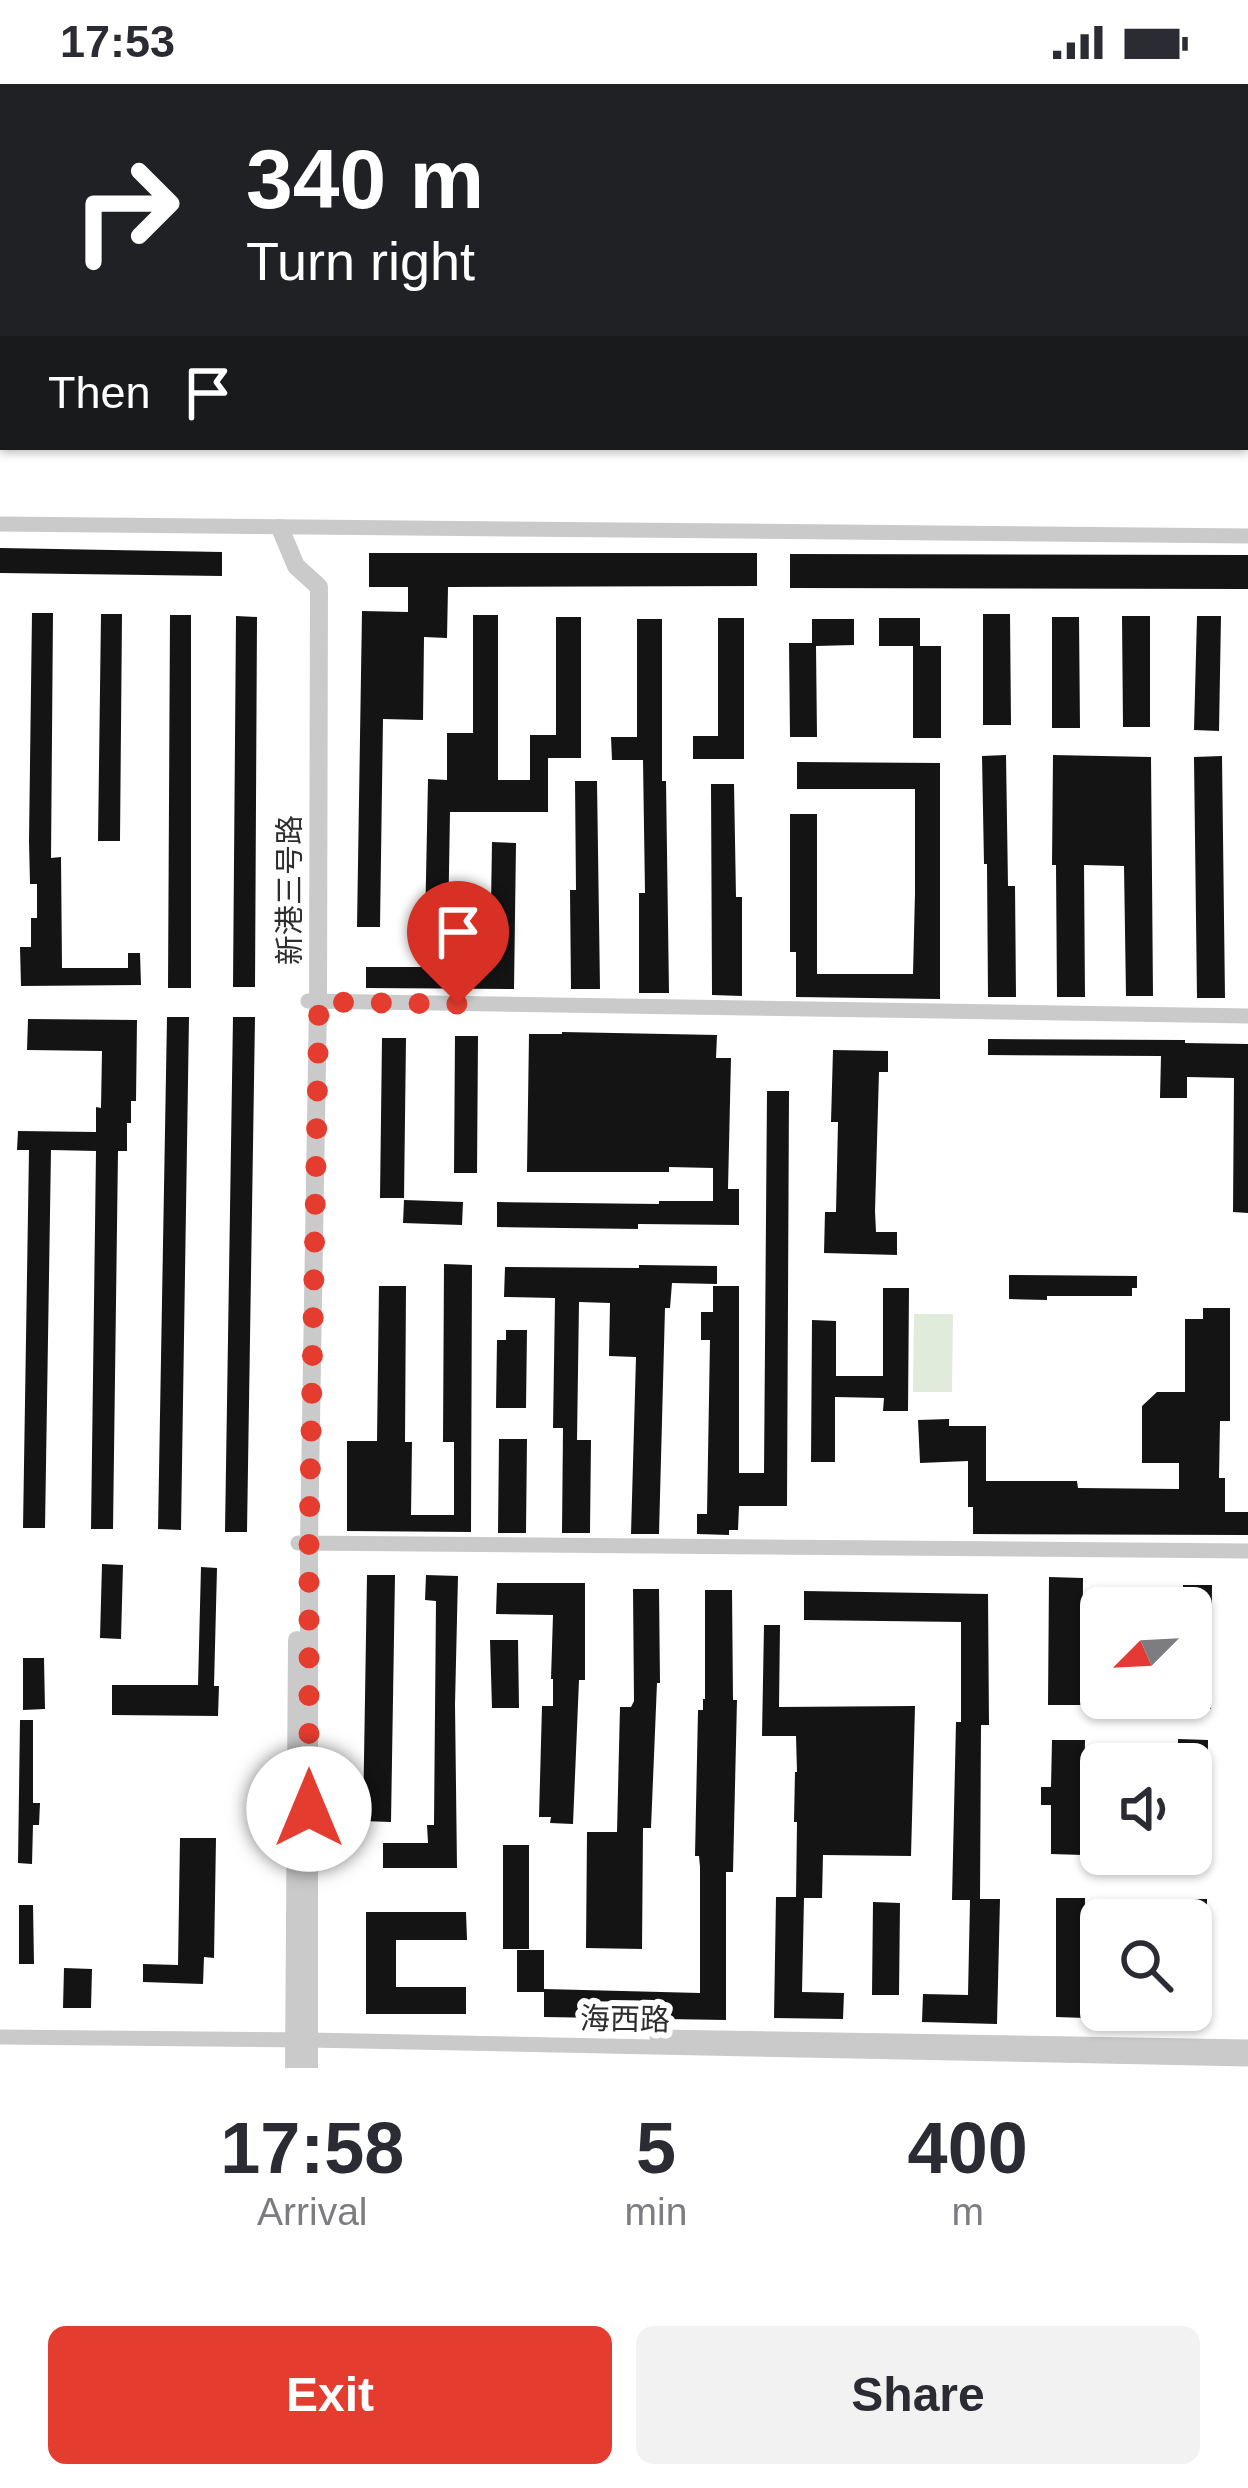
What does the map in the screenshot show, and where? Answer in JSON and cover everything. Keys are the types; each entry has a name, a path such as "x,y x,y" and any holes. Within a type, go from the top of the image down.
{"street":[{"path":"0,524 1248,536"},
{"name":"新港三号路","path":"280,528 296,566 320,587 303,1543 302,2035 309,2068"},
{"path":"314,1002 1248,1016"},
{"path":"303,1543 1248,1551"},
{"name":"海西路","path":"0,2033 1248,2048"},
{"name":"新港三号路","path":"294,2068 302,2035"},
{"name":"海西路","path":"302,2035 1248,2059"}],"green space":[{"path":"914,1314 953,1314 952,1392 913,1392"}],"building":[{"path":"0,548 222,552 222,576 0,573"},
{"path":"369,553 757,553 757,586 448,587 447,638 424,637 423,720 383,719 380,927 357,927 362,611 408,612 408,587 369,587"},
{"path":"790,554 1248,555 1248,589 790,588"},
{"path":"32,613 53,613 51,858 61,857 62,968 128,968 128,953 140,953 141,985 21,986 20,947 31,947 31,918 37,918 29,841"},
{"path":"101,614 122,614 120,841 98,841"},
{"path":"983,614 1010,614 1011,725 983,725"},
{"path":"170,615 191,615 191,988 168,988"},
{"path":"473,615 498,615 498,780 530,780 530,735 556,735 556,617 581,617 581,758 548,758 548,812 450,812 448,929 425,928 428,779 447,780 447,733 473,733"},
{"path":"236,616 257,617 255,987 233,987"},
{"path":"1122,616 1150,616 1150,727 1123,727"},
{"path":"1197,616 1221,616 1219,731 1194,730"},
{"path":"1052,617 1079,617 1080,728 1052,728"},
{"path":"718,618 744,618 744,759 693,759 693,736 718,736"},
{"path":"879,618 920,618 920,646 941,646 941,738 913,738 913,646 879,646"},
{"path":"637,619 662,619 669,993 639,993 639,893 645,893 643,760 612,760 611,737 637,737"},
{"path":"812,619 854,619 854,645 816,646 817,737 790,737 789,643 812,643"},
{"path":"1006,755 1016,997 988,997 982,756"},
{"path":"1053,755 1151,757 1153,996 1126,996 1124,866 1084,865 1085,997 1057,997"},
{"path":"1222,756 1225,998 1197,998 1194,757"},
{"path":"797,762 940,763 940,999 796,997 796,952 790,952 790,814 817,814 817,974 913,974 915,893 915,789 797,789"},
{"path":"575,781 597,781 600,989 571,989"},
{"path":"711,784 734,784 736,897 742,897 742,996 712,995"},
{"path":"492,842 516,843 514,989 366,988 366,967 490,967"},
{"path":"167,1017 189,1017 181,1530 158,1529"},
{"path":"233,1017 255,1017 247,1532 225,1532"},
{"path":"28,1019 137,1020 136,1101 131,1101 131,1123 127,1123 127,1151 118,1151 113,1529 91,1529 96,1151 51,1150 45,1528 23,1528 29,1150 17,1150 18,1131 96,1132 102,1051 27,1050"},
{"path":"529,1034 717,1035 716,1058 731,1058 728,1189 739,1189 739,1225 497,1227 497,1202 713,1201 713,1168 527,1172"},
{"path":"455,1036 478,1036 477,1173 454,1173"},
{"path":"382,1038 406,1038 404,1198 380,1198"},
{"path":"988,1039 1248,1044 1248,1213 1233,1212 1234,1078 1187,1077 1187,1098 1160,1098 1161,1056 988,1055"},
{"path":"833,1050 888,1051 888,1072 879,1072 875,1211 876,1232 897,1232 897,1255 824,1253 825,1212 836,1212 838,1122 831,1122"},
{"path":"767,1091 789,1091 787,1506 739,1506 738,1530 729,1530 729,1535 697,1534 697,1514 707,1514 710,1340 701,1340 701,1312 713,1312 713,1286 739,1286 739,1473 764,1473"},
{"path":"404,1200 463,1202 462,1225 403,1223"},
{"path":"444,1264 472,1265 471,1532 347,1531 347,1441 377,1441 379,1286 406,1286 405,1442 412,1442 411,1515 454,1515 454,1442 443,1442"},
{"path":"717,1266 717,1284 672,1283 670,1308 665,1308 659,1534 631,1534 636,1357 609,1356 610,1303 579,1302 577,1440 591,1440 590,1533 562,1533 563,1428 553,1428 555,1298 504,1297 505,1267"},
{"path":"1009,1275 1137,1276 1137,1288 1132,1288 1132,1296 1009,1299"},
{"path":"883,1288 909,1288 908,1411 883,1411 884,1398 835,1397 835,1462 811,1462 812,1320 836,1321 836,1376 883,1376"},
{"path":"1203,1308 1230,1308 1230,1421 1220,1421 1219,1478 1225,1478 1225,1512 1248,1512 1248,1535 973,1534 968,1461 920,1463 918,1420 949,1419 949,1426 986,1426 986,1481 1077,1481 1078,1488 1179,1489 1179,1463 1142,1463 1142,1406 1157,1392 1185,1392 1185,1319 1203,1319"},
{"path":"506,1330 527,1330 526,1408 496,1408 497,1340 506,1340"},
{"path":"499,1439 527,1439 526,1533 498,1533"},
{"path":"102,1564 123,1565 121,1639 100,1638"},
{"path":"201,1567 217,1568 214,1686 219,1686 218,1716 112,1715 112,1685 198,1685"},
{"path":"367,1575 395,1575 391,1822 363,1821"},
{"path":"426,1575 458,1576 457,1868 383,1868 383,1843 428,1843 427,1825 434,1825 436,1601 425,1600"},
{"path":"1049,1577 1083,1578 1080,1705 1048,1705"},
{"path":"497,1583 585,1583 585,1680 579,1680 573,1824 550,1823 551,1817 539,1817 542,1706 553,1706 553,1615 496,1614"},
{"path":"633,1589 659,1589 660,1683 651,1828 643,1828 642,1949 586,1948 587,1832 617,1832 620,1707 631,1707 634,1701"},
{"path":"705,1590 732,1590 733,1700 737,1700 733,1872 726,1872 726,2020 544,2017 544,1989 700,1993 700,1867 699,1856 695,1856 698,1710 703,1710 705,1699"},
{"path":"804,1591 988,1594 989,1725 981,1725 980,1899 1000,1899 997,2024 922,2022 923,1994 968,1995 970,1900 952,1900 961,1622 804,1620"},
{"path":"764,1625 780,1625 779,1707 915,1706 911,1856 823,1855 822,1898 804,1898 802,1992 844,1993 843,2019 774,2018 776,1897 796,1897 797,1772 796,1736 762,1736"},
{"path":"490,1640 518,1640 519,1708 492,1708"},
{"path":"23,1658 44,1658 45,1709 23,1710"},
{"path":"20,1720 33,1720 33,1803 40,1803 39,1825 33,1825 32,1864 18,1863"},
{"path":"1178,1739 1208,1740 1208,1743 1178,1743"},
{"path":"1052,1740 1085,1740 1080,1743 1080,1855 1051,1854 1051,1805 1041,1805 1041,1787 1051,1787"},
{"path":"180,1838 216,1838 214,1958 204,1957 203,1984 143,1982 143,1964 178,1965"},
{"path":"503,1845 529,1845 529,1949 503,1949"},
{"path":"1056,1898 1085,1898 1080,1899 1080,2018 1056,2017"},
{"path":"873,1902 900,1903 899,1995 872,1995"},
{"path":"19,1905 33,1905 34,1964 19,1964"},
{"path":"366,1912 466,1912 467,1940 396,1940 396,1987 466,1987 466,2014 366,2014"},
{"path":"517,1950 544,1950 544,1992 517,1992"},
{"path":"64,1968 92,1969 91,2008 63,2008"}],"route":[{"path":"309,1809 319,1002 458,1004"}]}
